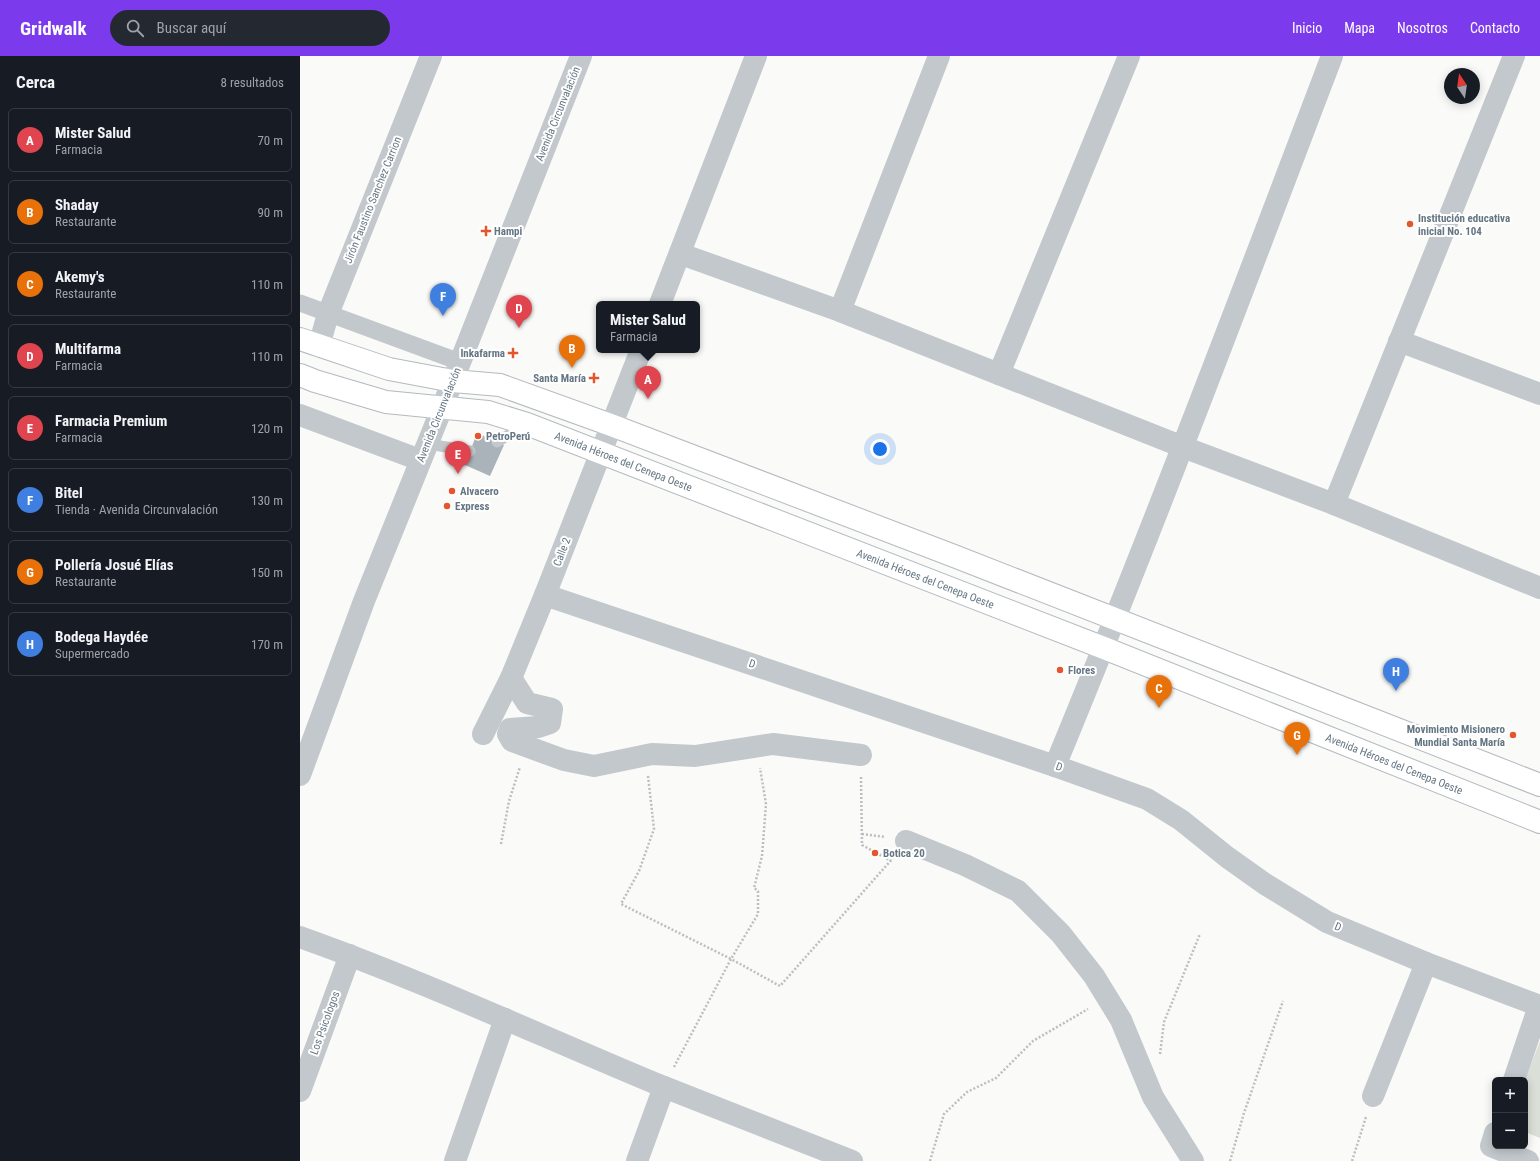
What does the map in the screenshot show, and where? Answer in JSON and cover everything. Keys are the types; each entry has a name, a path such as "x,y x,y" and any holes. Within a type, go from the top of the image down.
{"main road":[{"path":"309,342 389,369 456,371 500,385 611,425 954,556 1365,715 1540,785"},
{"name":"Avenida Héroes del Cenepa Oeste","path":"300,376 386,402 488,412 527,424 600,454 1104,648 1540,822"}],"street":[{"name":"Jirón Faustino Sanchez Carrion","path":"309,342 328,314 431,56"},
{"name":"Avenida Circunvalación","path":"300,775 364,601 442,408 580,56"},
{"path":"661,301 681,254 756,56"},
{"path":"840,311 939,56"},
{"path":"999,374 1129,56"},
{"path":"1055,766 1104,648 1114,619 1183,447 1332,56"},
{"path":"1334,504 1514,56"},
{"path":"681,254 840,311 1183,447 1334,504 1540,588"},
{"path":"300,303 456,371"},
{"path":"1399,341 1540,394"},
{"name":"Calle 2","path":"484,734 511,678 545,595 640,353"},
{"path":"300,415 424,452"},
{"name":"D","path":"545,595 1055,766 1147,799 1181,820 1227,857 1264,884 1327,922 1426,963 1540,1006"},
{"path":"511,678 527,703 552,709 550,723 538,727 510,729 508,734 512,741 564,760 594,766 652,754 695,756 773,744 861,754"},
{"path":"906,841 965,865 1018,891 1061,934 1094,976 1121,1020 1153,1097 1193,1161"},
{"path":"300,937 350,955 664,1087 852,1161"},
{"name":"Los Psicologos","path":"300,1090 350,955"},
{"path":"1373,1096 1426,963"},
{"path":"1515,1077 1540,1006"},
{"path":"455,1161 505,1019"},
{"path":"637,1161 664,1087"},
{"path":"1498,1149 1528,1161"}],"lane":[{"path":"497,442 527,424"},
{"path":"424,452 470,451"}],"path":[{"path":"501,844 509,801 527,746"},
{"path":"664,1087 731,959 758,914 758,891 754,888 762,856 766,804 756,746"},
{"path":"861,754 862,845 891,861"},
{"path":"644,756 651,792 654,830 639,871 621,904 731,959 780,986 891,861 906,841"},
{"path":"1160,1058 1164,1022 1200,934"},
{"path":"930,1161 944,1114 967,1092 996,1078 1033,1041 1108,998"},
{"path":"1230,1161 1244,1113 1283,1001"},
{"path":"1352,1161 1373,1096"}],"shaded area":[{"path":"1540,1041 1540,1138 1528,1133 1528,1077 1526,1077"}],"building":[{"path":"477,433 504,445 490,476 465,465"}],"place":[{"name":"Institución educativa inicial No. 104","path":"1410,224"},
{"name":"Hampi","path":"486,231"},
{"name":"Bitel","path":"443,316"},
{"name":"Multifarma","path":"519,328"},
{"name":"Inkafarma","path":"513,353"},
{"name":"Shaday","path":"572,368"},
{"name":"Santa María","path":"594,378"},
{"name":"Mister Salud","path":"648,399"},
{"name":"PetroPerú","path":"478,436"},
{"name":"Farmacia Premium","path":"458,474"},
{"name":"Alvacero","path":"452,491"},
{"name":"Express","path":"447,506"},
{"name":"Flores","path":"1060,670"},
{"name":"Bodega Haydée","path":"1396,691"},
{"name":"Akemy's","path":"1159,708"},
{"name":"Movimiento Misionero Mundial Santa María","path":"1513,735"},
{"name":"Pollería Josué Elías","path":"1297,755"},
{"name":"Botica 20","path":"875,853"}]}
